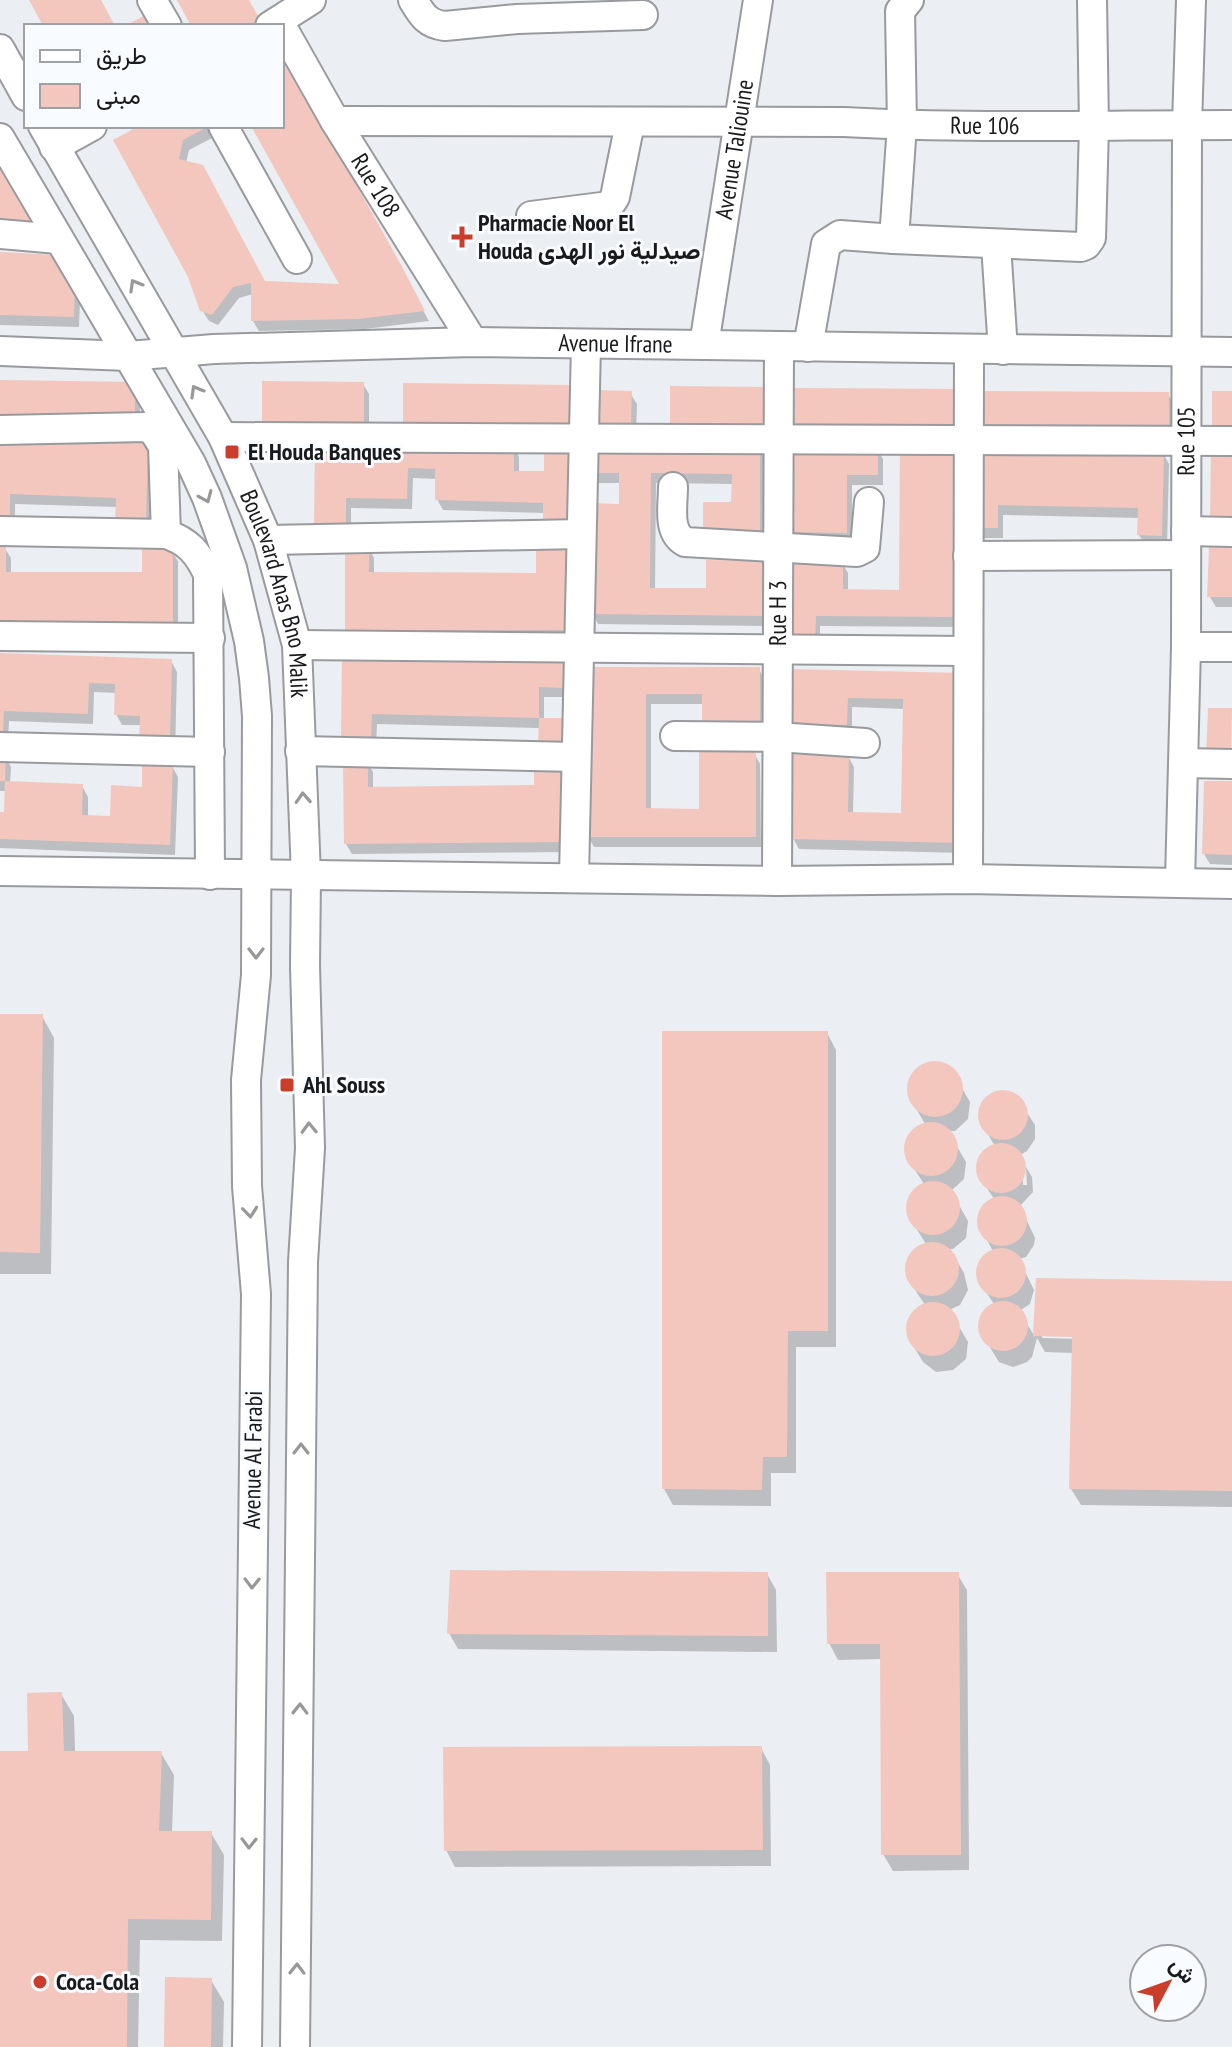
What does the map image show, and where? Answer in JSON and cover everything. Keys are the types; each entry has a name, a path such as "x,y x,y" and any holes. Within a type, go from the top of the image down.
{"street":[{"path":"152,0 166,24"},
{"path":"276,20 311,0"},
{"path":"413,0 424,18 434,25 445,26 512,10 643,15"},
{"name":"Avenue Taliouine","path":"704,345 758,0"},
{"path":"894,239 902,125 900,11 909,0"},
{"path":"808,347 826,244 840,235 996,245 1086,245 1091,238 1094,126 1092,0"},
{"name":"Rue 105","path":"1180,881 1186,647 1189,352 1187,125 1191,0"},
{"name":"Rue 108","path":"284,34 473,342"},
{"path":"0,49 24,92"},
{"name":"Rue 106","path":"335,121 1232,125"},
{"path":"531,216 609,206 615,197 630,123"},
{"path":"48,136 83,128"},
{"path":"224,128 297,259"},
{"name":"Boulevard Anas Bno Malik","path":"48,136 223,437 268,540 297,645 306,876"},
{"name":"Boulevard Anas Bno Malik","path":"0,138 201,486 220,532 242,604 249,641 257,716 257,875"},
{"path":"0,234 58,239"},
{"path":"996,245 1003,350"},
{"name":"Avenue Ifrane","path":"0,351 128,356 214,349 473,342 1232,352"},
{"path":"574,877 586,344"},
{"name":"Rue H 3","path":"777,881 779,346"},
{"path":"968,879 969,349"},
{"path":"0,430 146,427 154,432 163,446 166,534"},
{"path":"223,437 1232,441"},
{"path":"673,487 673,531 677,538 685,542 862,550 865,548 869,502"},
{"path":"0,531 166,534 182,540 199,556 208,574 210,875"},
{"path":"968,556 1186,543 1232,532"},
{"path":"268,540 581,534"},
{"path":"0,636 210,638"},
{"path":"297,645 968,651"},
{"path":"1186,647 1232,647"},
{"path":"675,736 777,737 865,743"},
{"path":"0,747 210,752"},
{"path":"300,751 576,757"},
{"path":"1184,763 1232,764"},
{"path":"0,871 777,881 1180,881 1232,884"},
{"name":"Avenue Al Farabi","path":"247,2047 256,1294 247,1186 246,1063 256,975 257,875"},
{"name":"Avenue Al Farabi","path":"295,2047 303,1291 310,1158 306,876"}],"building":[{"path":"29,0 101,0 114,24 42,24"},
{"path":"177,0 249,0 262,23 260,24 190,24"},
{"path":"151,12 157,24 129,24"},
{"path":"284,56 425,311 358,319 251,321 251,283 233,287 212,315 200,311 188,277 113,140 135,128 205,128 183,140 179,159 203,165 265,281 339,284 252,128 284,128"},
{"path":"0,162 38,226 0,225"},
{"path":"0,252 58,255 75,286 74,317 0,315"},
{"path":"0,380 135,382 135,424 0,422"},
{"path":"262,381 364,382 364,424 262,423"},
{"path":"403,383 570,385 570,427 403,425"},
{"path":"670,386 765,387 765,429 670,428"},
{"path":"794,388 961,389 961,431 794,430"},
{"path":"598,390 632,391 631,424 597,424"},
{"path":"984,391 1169,392 1169,434 984,433"},
{"path":"1212,391 1232,391 1232,433 1212,433"},
{"path":"0,437 148,441 146,525 115,525 116,498 10,494 10,521 0,520"},
{"path":"315,439 514,444 514,471 544,471 544,445 569,446 568,530 543,529 543,503 435,500 435,469 408,468 407,499 346,498 346,527 314,527"},
{"path":"591,444 760,446 760,532 703,531 703,502 731,502 732,474 651,473 650,588 706,588 706,560 765,561 764,616 590,614 590,503 619,504 619,473 591,473"},
{"path":"1211,445 1232,446 1232,523 1210,523"},
{"path":"790,446 878,447 878,475 847,475 847,533 790,532"},
{"path":"900,447 960,447 959,617 816,616 815,646 785,646 785,560 843,561 843,589 899,590"},
{"path":"975,447 1164,451 1162,536 1137,535 1138,508 998,505 998,528 973,528"},
{"path":"0,545 6,545 6,572 142,572 142,549 173,549 173,630 0,630"},
{"path":"345,545 369,545 369,572 536,573 536,550 567,550 567,630 345,630"},
{"path":"1209,547 1232,547 1232,597 1207,597"},
{"path":"0,653 172,659 170,743 139,743 140,716 114,715 115,684 89,683 88,714 4,711 3,734 0,734"},
{"path":"342,655 565,661 564,688 539,687 539,718 372,714 371,737 341,736"},
{"path":"586,667 760,667 760,723 702,722 702,694 646,694 646,808 699,809 699,751 756,751 756,837 586,837"},
{"path":"790,669 964,673 960,843 791,839 793,753 849,754 848,812 901,813 903,699 848,698 847,725 788,724"},
{"path":"1208,708 1232,708 1231,758 1206,758"},
{"path":"539,718 563,718 563,745 538,745"},
{"path":"0,754 6,754 5,781 0,781"},
{"path":"343,760 368,760 368,787 534,785 534,762 565,762 566,842 344,844"},
{"path":"142,763 173,764 170,845 0,839 5,781 83,784 82,815 110,816 111,785 142,787"},
{"path":"1204,781 1232,781 1232,855 1202,854"},
{"path":"0,1014 43,1014 40,1253 0,1252"},
{"path":"662,1031 828,1031 828,1331 788,1331 787,1457 763,1457 762,1490 662,1489"},
{"path":"935,1061 954,1070 963,1089 954,1108 935,1117 916,1108 907,1089 916,1070"},
{"path":"1003,1090 1021,1097 1028,1115 1021,1133 1003,1140 985,1133 978,1115 985,1097"},
{"path":"931,1122 942,1124 950,1130 956,1138 956,1160 950,1168 942,1174 931,1176 920,1174 912,1168 906,1160 904,1149 906,1138 912,1130 920,1124"},
{"path":"1001,1143 1019,1150 1026,1168 1019,1186 1001,1193 983,1186 976,1168 983,1150"},
{"path":"933,1181 944,1183 952,1189 958,1197 958,1219 952,1227 944,1233 933,1235 922,1233 914,1227 908,1219 906,1208 908,1197 914,1189 922,1183"},
{"path":"1002,1196 1020,1203 1027,1221 1020,1239 1002,1246 984,1239 977,1221 984,1203"},
{"path":"932,1242 943,1244 951,1250 957,1258 957,1280 951,1288 943,1294 932,1296 921,1294 913,1288 907,1280 905,1269 907,1258 913,1250 921,1244"},
{"path":"1001,1248 1019,1255 1026,1273 1019,1291 1001,1298 983,1291 976,1273 983,1255"},
{"path":"1036,1278 1232,1281 1232,1491 1069,1489 1072,1337 1033,1336"},
{"path":"1003,1301 1021,1308 1028,1326 1021,1344 1003,1351 985,1344 978,1326 985,1308"},
{"path":"933,1302 944,1304 952,1310 958,1318 958,1340 952,1348 944,1354 933,1356 922,1354 914,1348 908,1340 906,1329 908,1318 914,1310 922,1304"},
{"path":"450,1570 768,1572 768,1636 447,1634"},
{"path":"826,1572 959,1572 961,1855 881,1855 880,1644 827,1644"},
{"path":"62,1692 64,1751 162,1751 159,1831 212,1831 211,1920 128,1919 127,2047 0,2047 0,1751 28,1751 27,1693"},
{"path":"762,1746 763,1850 444,1851 443,1747"},
{"path":"165,1977 212,1978 211,2047 164,2047"}],"place":[{"name":"Pharmacie Noor El Houda صيدلية نور الهدى","path":"462,237"},
{"name":"El Houda Banques","path":"232,452"},
{"name":"Ahl Souss","path":"287,1085"},
{"name":"Coca-Cola","path":"40,1982"}]}
